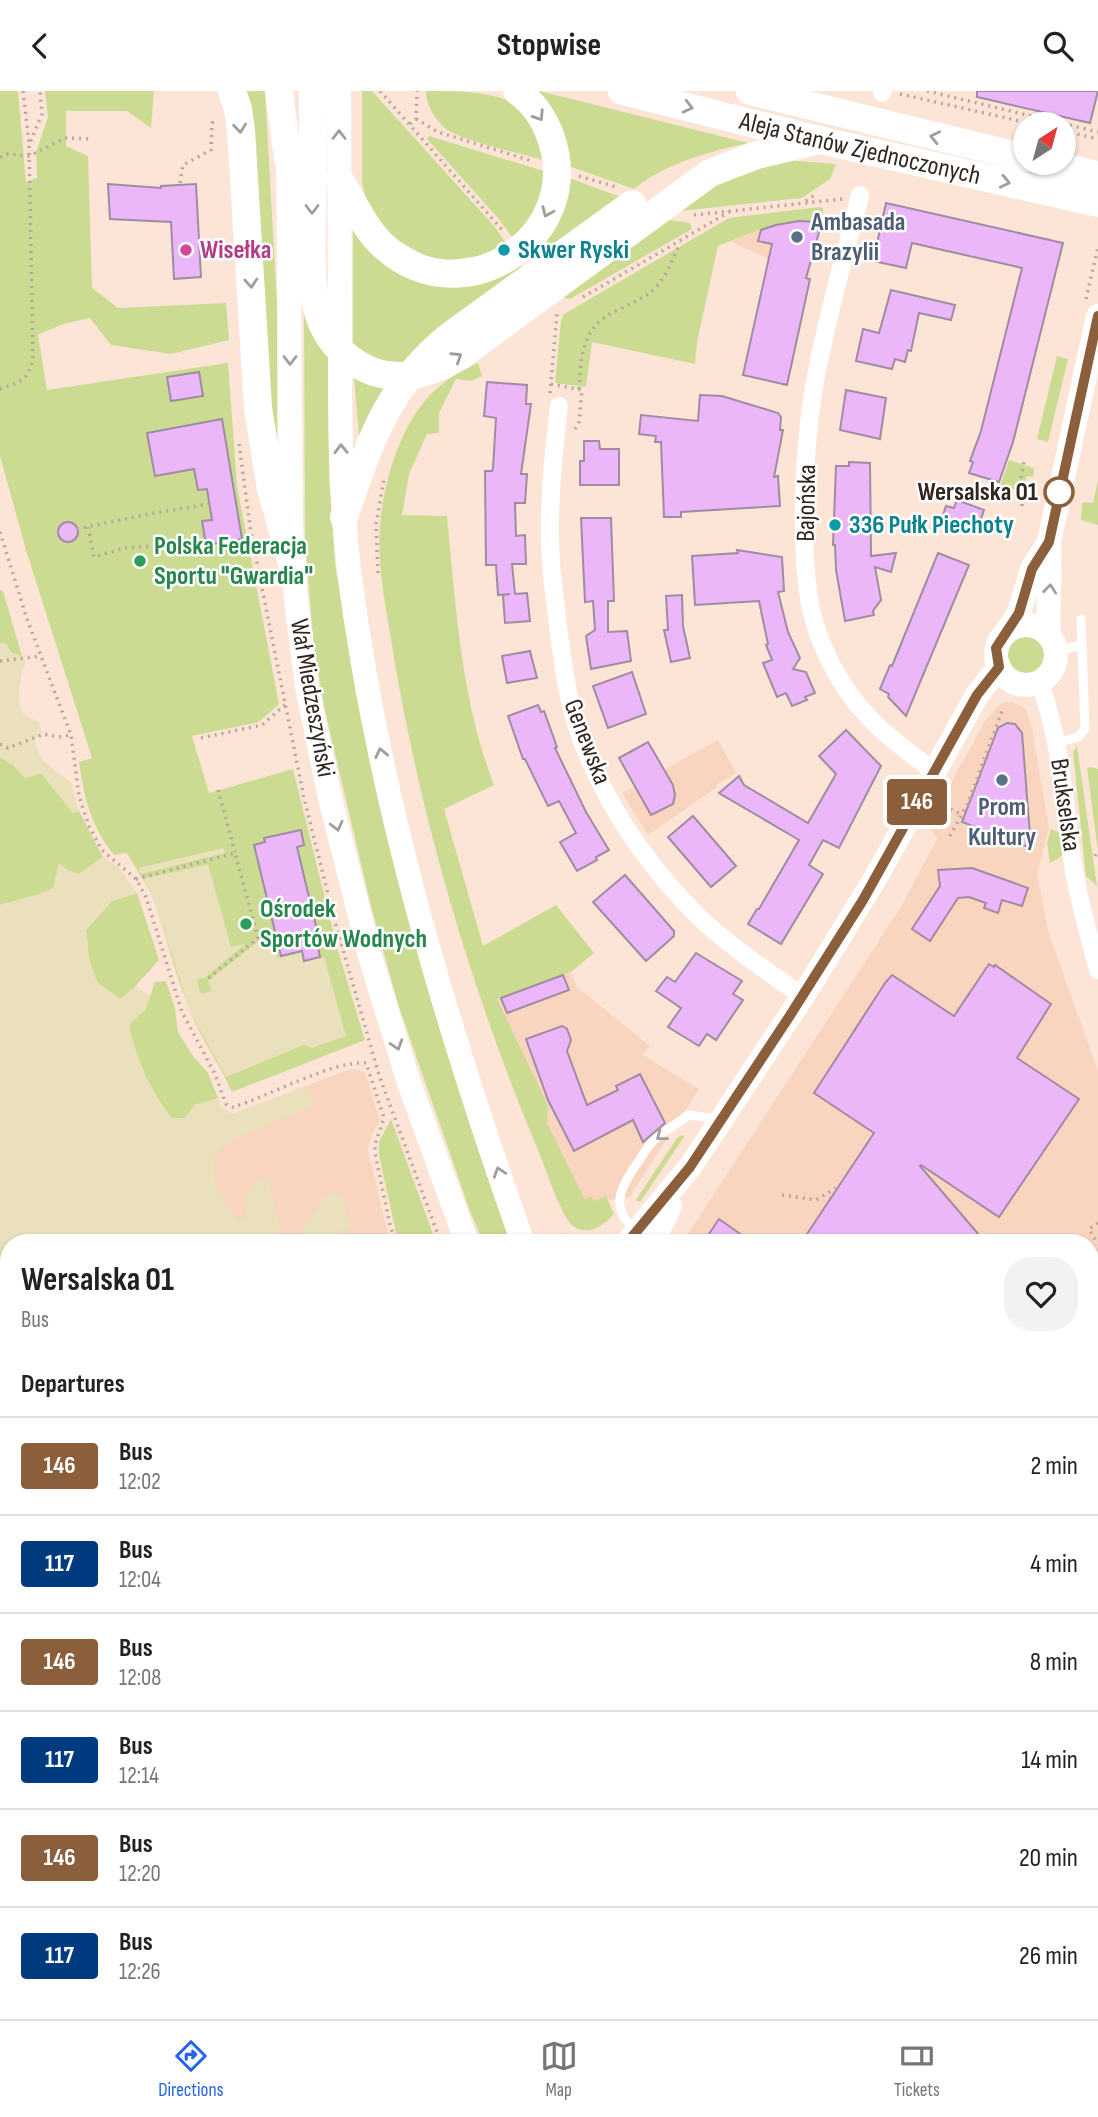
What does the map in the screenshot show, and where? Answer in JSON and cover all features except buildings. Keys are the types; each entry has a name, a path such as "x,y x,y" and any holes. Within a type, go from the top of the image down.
{"main road":[{"path":"232,91 238,109 243,166 258,408 271,489 293,566"},
{"path":"279,91 288,159"},
{"name":"Wał Miedzeszyński","path":"289,91 293,566 307,687 345,859 370,956 409,1083 464,1234"},
{"path":"313,91 313,276 320,319 334,345 354,362 374,372 396,377 427,373 460,356 710,173"},
{"path":"339,91 344,517 367,682 407,868 463,1062 523,1234"},
{"path":"339,179 365,223 387,249 415,266 441,274 464,274 496,265 517,253 533,237 553,198 556,165 547,155 539,115 517,91"},
{"name":"Aleja Stanów Zjednoczonych","path":"622,91 819,140 1098,203"},
{"name":"Aleja Stanów Zjednoczonych","path":"750,91 819,102 878,124 1013,155"},
{"path":"344,517 377,425 391,400 412,370 451,335 657,188 676,179 710,173 757,155 819,140"},
{"path":"1076,170 1098,175"},
{"path":"1049,542 1032,569 1019,613 996,648 999,667 1004,675 1021,684 1039,681 1052,669 1049,542 1092,310"},
{"path":"1007,631 1024,625 1042,630 1052,644"},
{"path":"645,1234 803,996 875,879 977,695 999,667"}],"street":[{"name":"Bajońska","path":"860,195 816,377 808,437 805,499 810,604 818,632 843,685 868,717 889,737 934,771"},
{"name":"Genewska","path":"554,401 551,562 564,675 582,742 613,808 634,841 672,889 741,953 803,996"},
{"name":"Brukselska","path":"1039,681 1051,713 1063,778 1079,899 1098,970"}],"lane":[{"path":"1056,743 1078,737 1085,729 1081,619"},
{"path":"1052,644 1082,645"},
{"path":"640,1234 626,1221 620,1203 624,1183 653,1141 688,1115 722,1120"}],"path":[{"path":"0,389 23,381 30,372 33,359 29,145 23,91"},
{"path":"29,145 42,114 40,91"},
{"path":"380,91 506,235"},
{"path":"410,124 416,119 417,91"},
{"path":"927,91 1098,132"},
{"path":"886,92 1013,120"},
{"path":"416,119 438,132 547,155"},
{"path":"180,183 183,165 211,150 212,123"},
{"path":"1076,134 1098,139"},
{"path":"0,157 8,154 29,156 65,138 92,139"},
{"path":"567,172 619,188"},
{"path":"805,202 816,194"},
{"path":"690,215 839,199"},
{"path":"574,302 729,212"},
{"path":"568,441 579,422 583,346 599,321 642,299 657,286 665,276 681,241"},
{"path":"1092,310 1098,247"},
{"path":"547,317 562,309"},
{"path":"554,401 551,384 557,312"},
{"path":"551,384 579,389"},
{"path":"1022,506 1021,478 1024,461"},
{"path":"378,573 376,525 386,469"},
{"path":"78,529 209,504"},
{"path":"88,527 94,557 124,548 155,546"},
{"path":"0,532 41,656 71,735 79,796 89,826 102,850 136,879 146,897 181,1012 215,1074 228,1106 242,1105 356,1062 366,1063 384,1118 375,1144 375,1153 394,1234"},
{"path":"0,552 6,550"},
{"path":"0,661 41,656"},
{"path":"201,738 262,725 286,704"},
{"path":"950,836 968,803 1002,711"},
{"path":"0,744 8,748 44,734 59,737 71,735"},
{"path":"206,980 258,938 218,790"},
{"path":"936,802 961,814"},
{"path":"136,879 235,853"},
{"path":"782,1195 816,1200 836,1188"}],"shaded area":[{"path":"808,219 822,221 808,278 731,241 775,223"},
{"path":"1012,702 1026,709 1032,729 1049,828 1037,874 1048,931 1098,1071 1098,1234 688,1234 901,907 937,839 930,827 985,721 998,706"},
{"path":"718,740 736,773 648,835 622,793"},
{"path":"571,972 577,987 650,1046 643,1055 699,1089 630,1196 585,1206 535,1105 497,999"},
{"path":"351,1069 365,1072 380,1120 370,1139 368,1150 388,1234 195,1234 218,1098 221,1107 232,1114"}],"green space":[{"path":"0,91 18,91 26,182 37,178 36,152 48,117 45,91 154,91 151,128 127,111 66,111 66,146 88,156 92,288 118,308 226,303 229,340 171,354 111,345 90,318 63,324 38,335 47,390 228,363 237,486 279,704 259,722 192,736 209,793 293,769 338,951 365,1040 232,1092 186,1001 153,897 127,853 114,855 90,811 79,762 92,758 26,550 0,456"},
{"path":"240,91 265,91 277,304 277,459"},
{"path":"362,91 372,91 494,226 508,246 498,253 437,262 386,234 367,203 362,183"},
{"path":"426,91 478,93 515,104 528,116 546,161 454,134 438,121 432,112"},
{"path":"536,91 748,143 674,165 634,189 569,166"},
{"path":"429,136 547,172 541,203 515,241 427,139"},
{"path":"785,160 836,164 830,179 802,198 681,211 731,175"},
{"path":"569,178 626,199 533,262 529,257"},
{"path":"823,208 822,221 781,223 718,246 697,342 695,364 592,342 586,387 555,383 561,320 564,314 729,218"},
{"path":"664,219 690,223 692,229 570,299 560,297"},
{"path":"353,221 382,257 520,264 524,269 402,364 380,361 353,347"},
{"path":"304,311 328,356 329,474 335,564 356,694 396,870 509,1234 480,1234 398,1004 372,910 325,711 314,650 305,539"},
{"path":"1057,356 1068,359 1048,442 1037,439"},
{"path":"478,363 482,376 471,381 456,379 439,413 439,433 427,434 409,474 402,515 447,516 467,687 483,753 494,785 444,809 483,946 556,905 594,953 571,972 497,999 548,1106 547,1123 585,1200 591,1196 594,1201 606,1196 614,1214 601,1226 590,1230 573,1226 559,1204 472,973 435,848 420,785 394,658 383,587 381,516 388,480 400,444 417,411 429,396 446,381"},
{"path":"354,378 368,385 386,388 359,436"},
{"path":"1009,460 1034,468 1033,477 1027,476 1022,496 1014,490 1000,486"},
{"path":"1098,480 1098,525 1081,520 1082,504 1093,503"},
{"path":"0,590 3,591 22,656 12,653 5,643 0,643"},
{"path":"1026,637 1039,642 1044,655 1039,668 1026,673 1013,668 1008,655 1013,642"},
{"path":"1077,746 1097,886 1086,876 1073,752"},
{"path":"0,757 13,765 25,778 41,773 73,813 79,811 103,857 79,874 69,871 54,888 0,905"},
{"path":"1087,768 1098,769 1098,851"},
{"path":"1051,829 1060,833 1063,854 1050,863 1047,843"},
{"path":"137,893 159,960 131,991 120,999 97,982 89,959 86,930 112,901"},
{"path":"166,981 175,1008 178,1032 208,1073 218,1098 195,1105 185,1118 172,1118 150,1086 139,1061 129,1024 145,1010 155,982"},
{"path":"391,1119 433,1234 396,1234 379,1155 379,1142"},
{"path":"682,1135 684,1137 640,1202 636,1200 677,1138"}],"sand":[{"path":"0,643 5,643 12,653 22,656 26,663 19,689 22,710 25,715 39,722 42,733 34,740 42,760 71,783 79,811 73,813 41,773 25,778 13,765 0,757"},
{"path":"224,848 225,853 141,874 138,868"},
{"path":"103,857 119,868 137,893 112,901 86,930 89,959 97,982 120,999 136,986 150,996 145,1010 129,1024 145,1074 172,1118 185,1118 195,1105 218,1098 221,1107 232,1114 306,1087 315,1105 234,1139 213,1158 215,1184 236,1219 247,1218 244,1200 255,1180 267,1176 281,1234 0,1234 0,905 53,888 59,863 69,871 79,874"},
{"path":"208,864 231,947 245,944 206,977 197,980 201,994 211,991 208,981 260,940 273,937 278,958 302,952 305,961 324,957 346,1036 312,1048 304,1045 226,1077 191,1014 153,897 143,879"},
{"path":"327,1193 342,1196 351,1226 340,1234 299,1234"}],"bus line":[{"name":"146","path":"634,1234 690,1167 789,1017 863,900 977,695 999,667 996,648 1019,613 1032,569 1049,542 1098,316"}],"place":[{"name":"Ambasada Brazylii","path":"797,237"},
{"name":"Wisełka","path":"186,250"},
{"name":"Skwer Ryski","path":"504,250"},
{"name":"Wersalska 01","path":"1059,492"},
{"name":"336 Pułk Piechoty","path":"835,525"},
{"name":"Polska Federacja Sportu \"Gwardia\"","path":"140,561"},
{"name":"Prom Kultury","path":"1002,780"},
{"name":"Ośrodek Sportów Wodnych","path":"246,924"}]}
